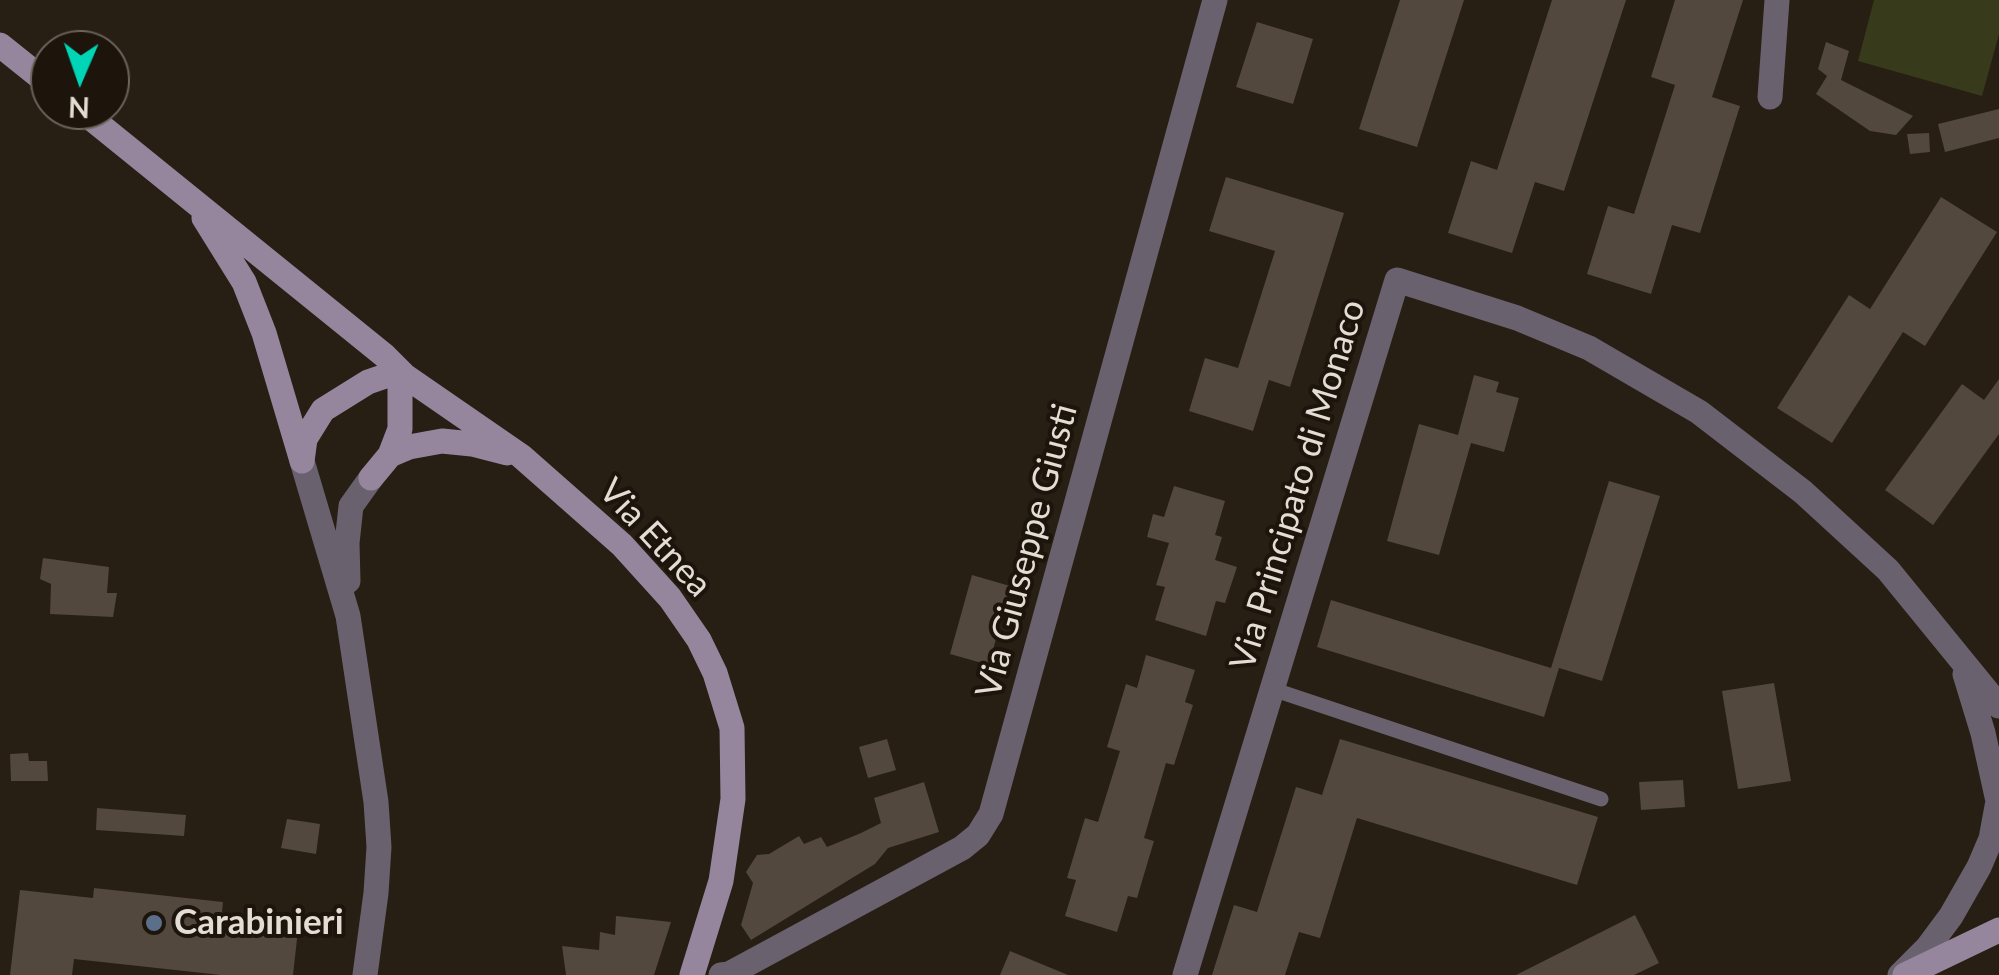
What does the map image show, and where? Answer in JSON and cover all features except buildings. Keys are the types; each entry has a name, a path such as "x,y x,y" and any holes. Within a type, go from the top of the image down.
{"main road":[{"path":"0,45 30,69"},
{"path":"106,130 190,198 244,282 264,332 302,460"},
{"name":"Via Etnea","path":"190,198 400,371 521,456 622,545 670,598 698,640 715,673 732,728 733,799 721,882 692,975"},
{"path":"302,460 305,439 323,410 368,382 400,371 400,429 390,455 371,478"},
{"path":"390,455 442,441 521,456"},
{"path":"1902,975 1999,930"}],"street":[{"name":"Via Giuseppe Giusti","path":"721,975 962,848 978,834 991,814 1215,0"},
{"path":"1770,97 1777,0"},
{"name":"Via Principato di Monaco","path":"1185,975 1397,280 1517,318 1589,348 1698,412 1803,492 1888,570 1962,664"},
{"path":"302,460 348,616"},
{"path":"365,975 379,846 348,616 347,544 351,506 371,478"},
{"path":"1962,664 1999,706"},
{"path":"1902,975 1952,916 1991,839 1998,803 1983,733 1962,664"}],"lane":[{"path":"1272,689 1601,799"}],"green space":[{"path":"1874,0 1999,0 1999,34 1982,96 1858,61"}],"place":[{"name":"Carabinieri","path":"154,923"}]}
